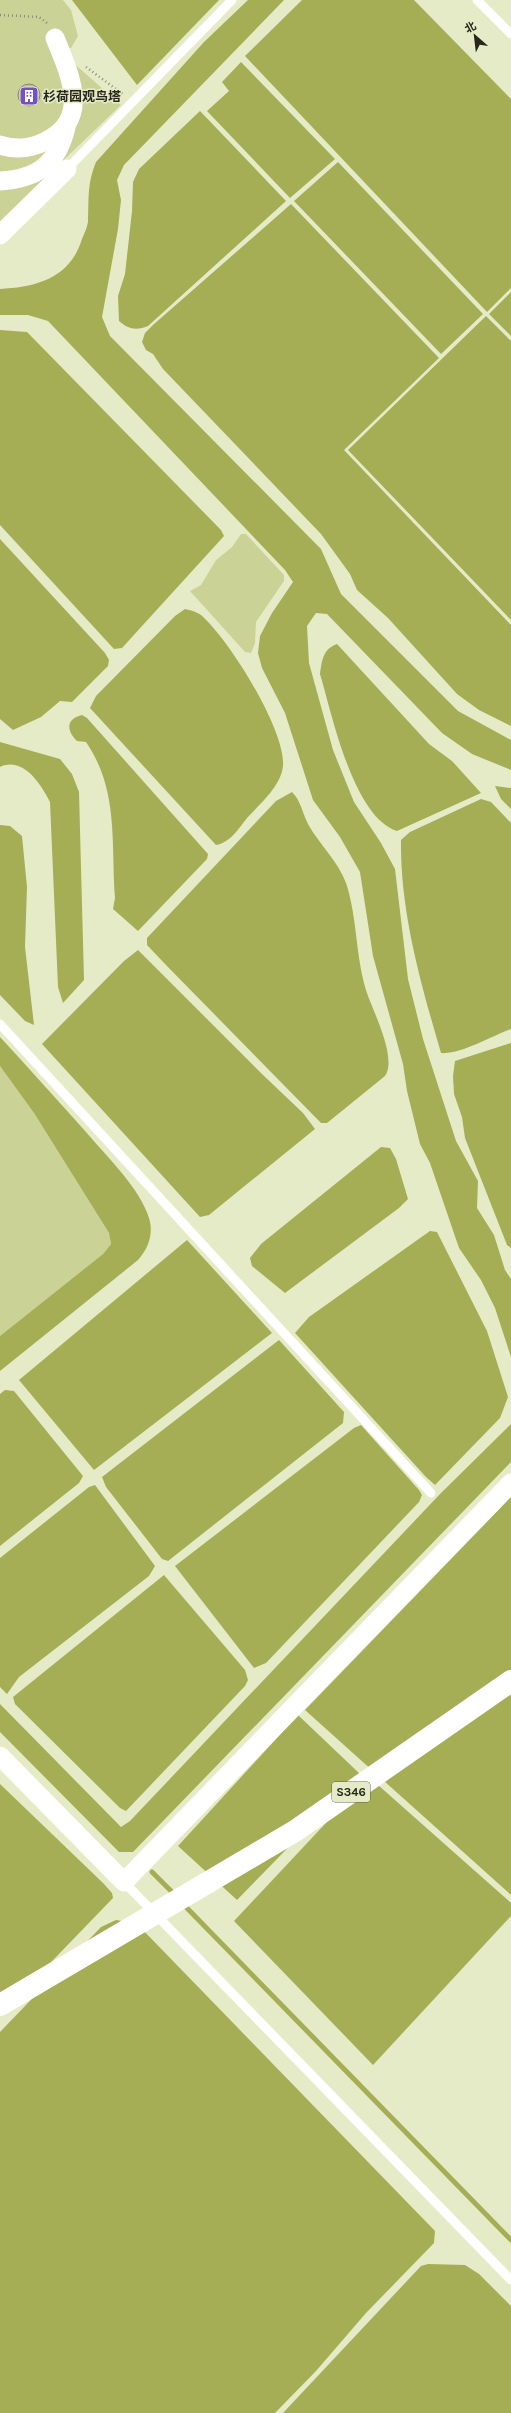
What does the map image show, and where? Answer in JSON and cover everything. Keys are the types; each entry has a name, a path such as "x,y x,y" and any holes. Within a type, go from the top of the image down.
{"main road":[{"name":"S346","path":"0,2005 295,1831 511,1681"}],"street":[{"path":"55,38 74,93 72,114 66,127 60,148 53,160 56,172"},
{"path":"0,145 12,149 31,148 51,139 66,127"},
{"path":"0,181 28,175 56,172"},
{"path":"0,235 56,172"},
{"path":"0,1756 124,1882 511,1482"}],"lane":[{"path":"56,172 232,0"},
{"path":"477,0 511,34"},
{"path":"0,1024 431,1493"},
{"path":"124,1882 171,1904 511,2280"}],"shaded area":[{"path":"0,0 63,0 71,10 78,36 71,48 61,52 121,105 0,221"},
{"path":"72,0 219,0 137,85"},
{"path":"248,0 284,0 124,165 117,180 121,200 118,229 102,317 110,336 321,549 341,594 458,711 511,740 511,770 472,754 442,733 327,614 316,613 307,626 309,663 333,750 354,802 381,843 395,869 408,979 423,1039 456,1141 478,1181 477,1208 494,1235 505,1270 511,1279 511,1357 495,1308 481,1280 459,1248 430,1163 420,1144 407,1091 403,1064 373,956 360,872 340,837 313,800 285,713 262,668 258,653 260,636 272,613 293,582 285,570 48,321 28,315 0,315 0,289 39,283 61,271 69,263 77,252 88,224 90,184 96,162 204,42"},
{"path":"302,0 414,0 511,99 511,288 487,312 245,56"},
{"path":"241,62 335,159 290,198 207,111 229,91 222,82"},
{"path":"200,111 286,201 148,326 136,329 132,328 119,321 118,296 125,274 132,211 133,182 139,169"},
{"path":"338,162 483,314 441,354 294,201"},
{"path":"291,204 439,358 344,450 511,625 511,726 479,710 457,694 388,618 357,590 350,574 321,534 163,369 153,354 146,350 142,342 145,333 153,325"},
{"path":"511,292 511,336 489,314"},
{"path":"486,316 511,341 511,620 348,450"},
{"path":"0,330 27,332 221,530 224,536 122,648 114,649 0,525"},
{"path":"241,534 246,534 284,575 284,581 256,622 255,643 251,653 245,652 190,591 201,585 216,560 232,547"},
{"path":"0,539 105,653 109,660 108,666 72,702 60,701 41,717 13,730 0,719"},
{"path":"185,609 201,615 226,643 240,663 265,708 275,730 281,750 283,766 274,788 230,838 221,844 216,845 90,708 96,696 175,616"},
{"path":"337,644 429,744 452,761 481,793 397,831 382,822 368,806 356,786 338,738 320,674 326,652 332,646"},
{"path":"82,715 87,718 208,854 207,859 138,931 113,909 115,898 113,837 109,798 97,760 86,742 77,741 73,737 69,725 73,719"},
{"path":"0,742 60,759 72,774 79,792 84,980 63,1003 58,987 50,802 42,787 24,768 16,765 0,767"},
{"path":"495,786 511,788 511,809 501,799"},
{"path":"292,792 299,803 308,824 317,839 338,867 346,883 353,911 358,953 364,982 387,1048 388,1068 385,1076 327,1123 321,1123 147,945 147,938 276,801"},
{"path":"481,799 491,802 511,823 511,1029 466,1048 449,1053 441,1053 413,948 404,894 401,840 410,832"},
{"path":"0,825 10,826 22,836 27,887 25,947 34,1025 25,1021 0,995"},
{"path":"138,950 303,1113 315,1129 209,1215 200,1217 42,1044 124,961"},
{"path":"0,1037 86,1132 130,1184 145,1207 151,1230 145,1251 138,1260 0,1371 0,1336 103,1254 111,1244 109,1233 34,1113 0,1066"},
{"path":"511,1043 511,1248 507,1245 465,1138 462,1117 454,1094 453,1076 455,1061"},
{"path":"0,1066 34,1113 109,1233 111,1244 103,1254 0,1336"},
{"path":"381,1147 390,1148 396,1159 408,1199 399,1208 285,1293 252,1266 250,1258 261,1244"},
{"path":"430,1231 437,1232 487,1331 508,1397 500,1418 435,1485 426,1477 295,1333 309,1317"},
{"path":"187,1240 272,1333 94,1470 19,1380"},
{"path":"279,1340 344,1412 343,1423 168,1561 162,1559 106,1487 102,1477"},
{"path":"5,1390 14,1391 83,1476 79,1483 0,1546 0,1394"},
{"path":"511,1424 511,1462 133,1852 119,1852 0,1732 0,1704 121,1827 130,1821 441,1493"},
{"path":"361,1425 419,1490 422,1495 419,1502 266,1663 254,1668 175,1566 354,1428"},
{"path":"95,1485 155,1566 149,1576 19,1677 7,1694 0,1687 0,1558 89,1487"},
{"path":"511,1497 511,1895 305,1710"},
{"path":"164,1575 245,1670 248,1680 245,1686 126,1811 120,1808 15,1704 13,1697"},
{"path":"298,1715 360,1774 237,1900 178,1846"},
{"path":"369,1777 511,1903 511,1916 373,2065 234,1921"},
{"path":"0,1784 103,1883 112,1893 113,1898 0,2015"},
{"path":"116,1920 128,1922 140,1927 435,2231 434,2243 366,2313 316,2371 275,2413 0,2413 0,2032 101,1927"},
{"path":"428,2264 465,2265 479,2274 511,2306 511,2413 283,2413 421,2266"}],"building":[{"name":"杉荷园观鸟塔","path":"29,84 37,87 40,95 37,103 29,106 21,103 18,95 21,87"}],"waterway":[{"path":"152,1872 175,1895"},
{"path":"183,1904 511,2240"}],"place":[{"name":"杉荷园观鸟塔","path":"29,96"}]}
